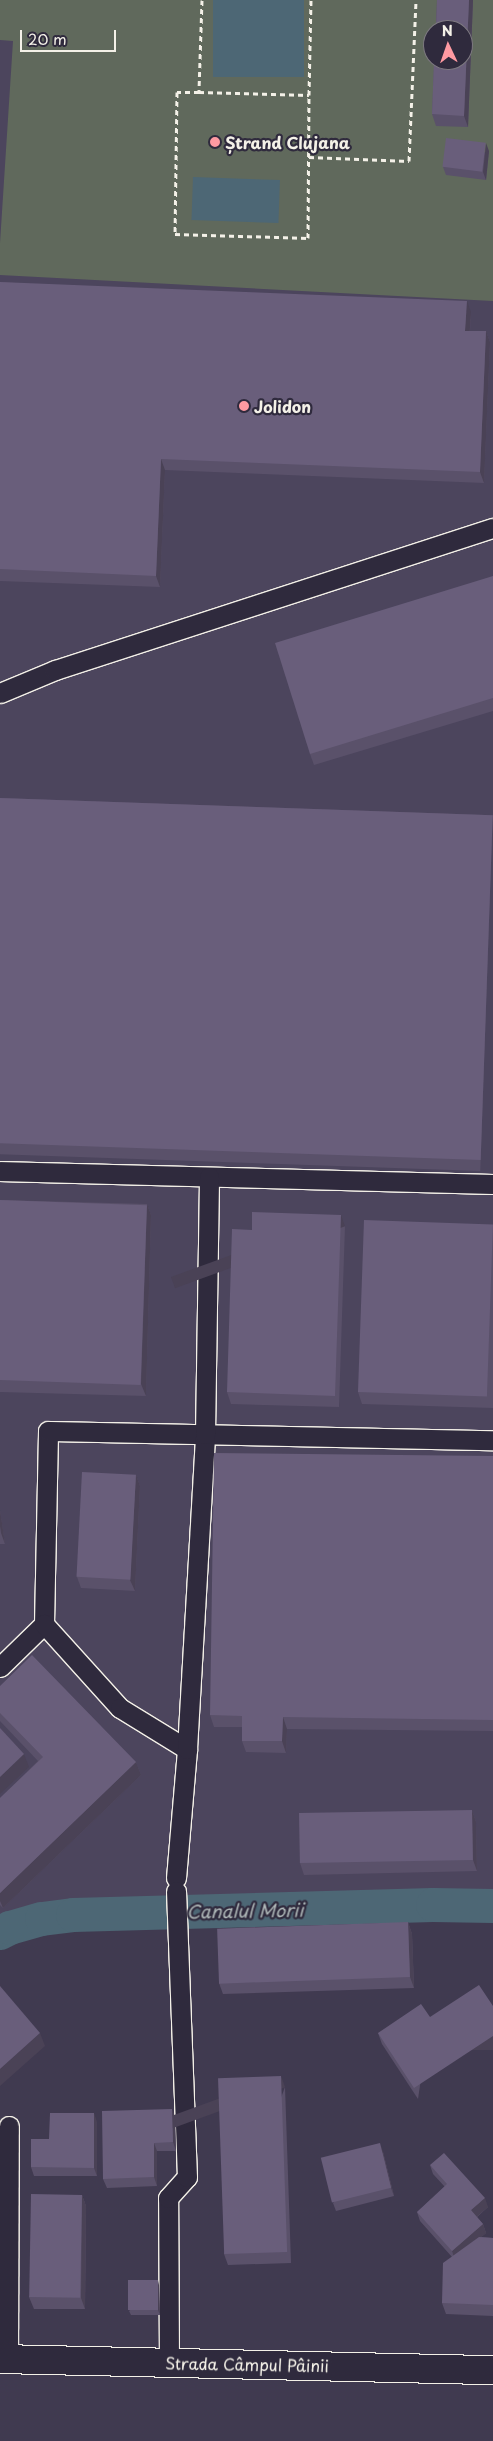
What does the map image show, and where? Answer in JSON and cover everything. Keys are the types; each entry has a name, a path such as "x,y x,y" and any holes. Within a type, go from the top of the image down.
{"street":[{"name":"Strada Câmpul Pâinii","path":"4,2359 493,2370"}],"lane":[{"path":"0,692 64,667 493,528"},
{"path":"0,1171 493,1184"},
{"path":"169,2363 168,2198 186,2177 176,1931 176,1885 187,1749 205,1434 209,1177"},
{"path":"187,1749 120,1708 44,1624 48,1431 493,1440"},
{"path":"0,1667 44,1624"},
{"path":"4,2359 9,2126"}],"path":[{"path":"199,92 202,0"},
{"path":"309,95 178,92 175,234 308,238 311,0"},
{"path":"308,157 409,161 416,0"}],"shaded area":[{"path":"0,0 493,0 493,1894 346,1894 43,1907 0,1919"}],"green space":[{"name":"Ștrand Clujana","path":"0,0 493,0 493,301 0,275 0,243 13,41 0,40"}],"water":[{"path":"213,0 304,0 304,77 213,77"},
{"path":"193,177 280,180 278,223 191,220"}],"building":[{"path":"437,0 469,0 468,20 436,20"},
{"path":"434,70 466,70 464,116 432,114"},
{"path":"446,138 486,143 482,172 442,167"},
{"name":"Jolidon","path":"0,282 467,301 465,331 486,331 480,472 161,459 156,576 0,569"},
{"path":"493,576 493,698 310,754 275,643"},
{"path":"0,798 493,815 481,1160 0,1143"},
{"path":"0,1200 147,1205 141,1385 0,1380"},
{"path":"252,1212 341,1215 335,1396 227,1392 232,1229 252,1230"},
{"path":"364,1220 493,1225 487,1396 358,1392"},
{"path":"214,1453 493,1456 493,1720 283,1717 282,1741 242,1741 242,1716 210,1715"},
{"path":"82,1472 136,1475 130,1580 77,1577"},
{"path":"32,1655 136,1762 0,1893 0,1798 43,1757 0,1713 0,1686"},
{"path":"0,1728 24,1754 0,1777"},
{"path":"472,1810 473,1860 300,1863 299,1813"},
{"path":"408,1922 410,1977 219,1984 217,1929"},
{"path":"479,1985 493,2006 493,2036 414,2088 378,2033 421,2004 430,2017"},
{"path":"0,1986 40,2033 0,2069"},
{"path":"281,2076 287,2252 224,2254 218,2078"},
{"path":"172,2109 173,2142 154,2143 154,2177 103,2179 102,2111"},
{"path":"50,2113 94,2113 94,2168 31,2167 31,2139 49,2139"},
{"path":"380,2143 391,2188 332,2202 321,2158"},
{"path":"444,2153 485,2198 471,2210 483,2224 452,2251 417,2212 447,2184 430,2165"},
{"path":"31,2194 82,2195 80,2298 29,2297"},
{"path":"479,2237 493,2238 493,2305 442,2303 443,2263"},
{"path":"128,2280 158,2280 158,2310 128,2310"}],"waterway":[{"name":"Canalul Morii","path":"0,1933 10,1928 42,1919 73,1915 433,1905 493,1906"}],"place":[{"name":"Ștrand Clujana","path":"215,142"},
{"name":"Jolidon","path":"244,406"}]}
